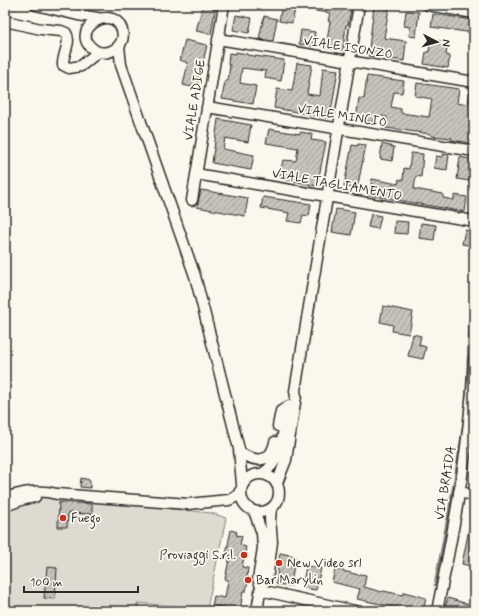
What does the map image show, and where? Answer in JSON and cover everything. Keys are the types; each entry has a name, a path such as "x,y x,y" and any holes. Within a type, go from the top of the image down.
{"street":[{"path":"36,5 78,15 98,18 110,17 119,24 123,35 119,46 121,65 195,276 240,452 248,469 258,474 273,478 277,483 279,494 278,500 271,509 270,519 272,542 267,580 261,588 257,611"},
{"name":"VIALE ADIGE","path":"192,200 224,5"},
{"path":"277,483 286,460 296,396 295,391 326,196 359,5"},
{"path":"428,5 474,13"},
{"path":"78,15 87,29"},
{"path":"98,18 93,20 87,29 86,34 88,43 94,50 103,53 121,65"},
{"path":"5,21 41,29 64,32 68,39 63,60 64,65 69,68 81,66 103,53 116,49 119,46"},
{"name":"VIALE ISONZO","path":"218,39 474,82"},
{"path":"81,66 88,43"},
{"name":"VIALE MINCIO","path":"207,107 474,151"},
{"name":"VIALE TAGLIAMENTO","path":"196,174 474,221"},
{"name":"VIA BRAIDA","path":"437,611 459,492 472,401 474,359"},
{"path":"192,504 228,500 237,496 245,480 267,471 275,461 279,452 291,395 295,391"},
{"path":"240,452 250,458 258,460 264,459 271,454 274,449 282,411 289,406"},
{"path":"240,452 240,496 245,506"},
{"path":"5,498 16,494 39,490 57,494 215,507 245,506 254,511 262,512 271,509"},
{"path":"459,492 474,495"},
{"path":"5,501 16,494"},
{"path":"5,506 24,499 57,494"},
{"path":"254,511 262,533 262,548 258,579 261,588"},
{"path":"261,588 355,611"}],"shaded area":[{"path":"51,493 144,506 211,513 226,518 207,609 138,603 137,611 5,611 5,502"}],"building":[{"path":"203,5 216,5 211,34 196,31"},
{"path":"282,5 296,5 292,23 279,21"},
{"path":"301,5 352,5 348,25 346,25 343,50 326,48 330,13 301,9"},
{"path":"374,6 389,8 384,38 406,41 404,61 368,56"},
{"path":"406,11 419,12 416,37 409,36 410,27 404,26"},
{"path":"433,14 474,20 474,33 431,27"},
{"path":"236,15 252,18 249,33 233,30"},
{"path":"264,16 277,19 273,41 259,39"},
{"path":"301,30 315,32 313,46 299,44"},
{"path":"185,40 207,45 197,88 183,85 188,63 180,60"},
{"path":"430,40 448,42 446,55 450,56 448,68 424,64 426,52 429,52"},
{"path":"236,52 284,60 281,81 265,78 266,71 242,68 240,83 256,86 253,104 222,99 225,81 228,81 230,65 228,65 229,53 236,54"},
{"path":"297,63 312,65 307,94 320,96 323,68 338,70 330,118 274,108 277,89 292,91"},
{"path":"367,76 404,81 402,93 394,92 391,107 401,109 401,113 429,117 432,99 415,96 417,83 459,89 457,103 468,105 470,89 474,89 474,125 471,143 451,140 452,138 431,136 431,134 386,128 387,117 374,115 373,122 356,119 359,98 364,99"},
{"path":"218,119 251,125 248,142 225,138 223,149 254,155 251,170 212,163"},
{"path":"269,129 300,134 300,132 312,134 311,140 326,142 317,186 279,178 283,160 296,161 298,148 266,143"},
{"path":"358,144 366,145 357,189 344,186 352,145 357,146"},
{"path":"382,144 394,147 392,161 380,159"},
{"path":"411,153 423,154 421,177 416,176 414,189 443,194 443,198 454,200 454,195 467,197 465,212 369,195 372,179 398,184 399,179 403,180 404,168 409,169"},
{"path":"443,154 449,155 447,170 434,168 436,156 443,157"},
{"path":"460,157 474,160 472,174 470,173 469,181 457,179"},
{"path":"201,190 248,198 245,216 197,207"},
{"path":"263,197 311,204 309,216 303,215 301,223 287,221 289,213 261,208"},
{"path":"336,209 355,212 351,235 332,232"},
{"path":"371,214 381,216 378,229 368,227"},
{"path":"395,221 408,222 407,234 394,233"},
{"path":"421,223 436,225 434,240 419,238"},
{"path":"465,230 474,232 474,246 462,244"},
{"path":"383,306 413,312 409,334 392,331 393,325 380,322"},
{"path":"413,334 421,336 419,345 426,347 423,359 408,356"},
{"path":"81,478 90,480 90,488 80,487"},
{"path":"59,502 92,504 92,514 68,513 67,527 58,527"},
{"path":"471,519 474,519 474,567 462,564"},
{"path":"231,530 237,532 236,535 242,536 240,545 246,547 242,567 248,568 247,577 249,577 246,591 243,591 240,611 225,611 226,607 212,606 214,596 225,598 228,580 225,579 230,555 226,554"},
{"path":"280,553 295,556 291,586 276,584"},
{"path":"306,566 321,568 316,590 302,588"},
{"path":"47,567 57,568 55,599 44,598"},
{"path":"335,569 359,575 366,575 364,587 382,592 403,595 404,592 426,598 423,611 412,611 357,599 360,589 332,582"},
{"path":"448,598 474,606 474,611 444,611"}],"waterway":[{"path":"435,585 464,419 470,317 474,283"}],"place":[{"name":"Fuego","path":"63,518"},
{"name":"Proviaggi S.r.l.","path":"244,555"},
{"name":"New Video srl","path":"279,563"},
{"name":"Bar Marylin","path":"248,580"}]}
